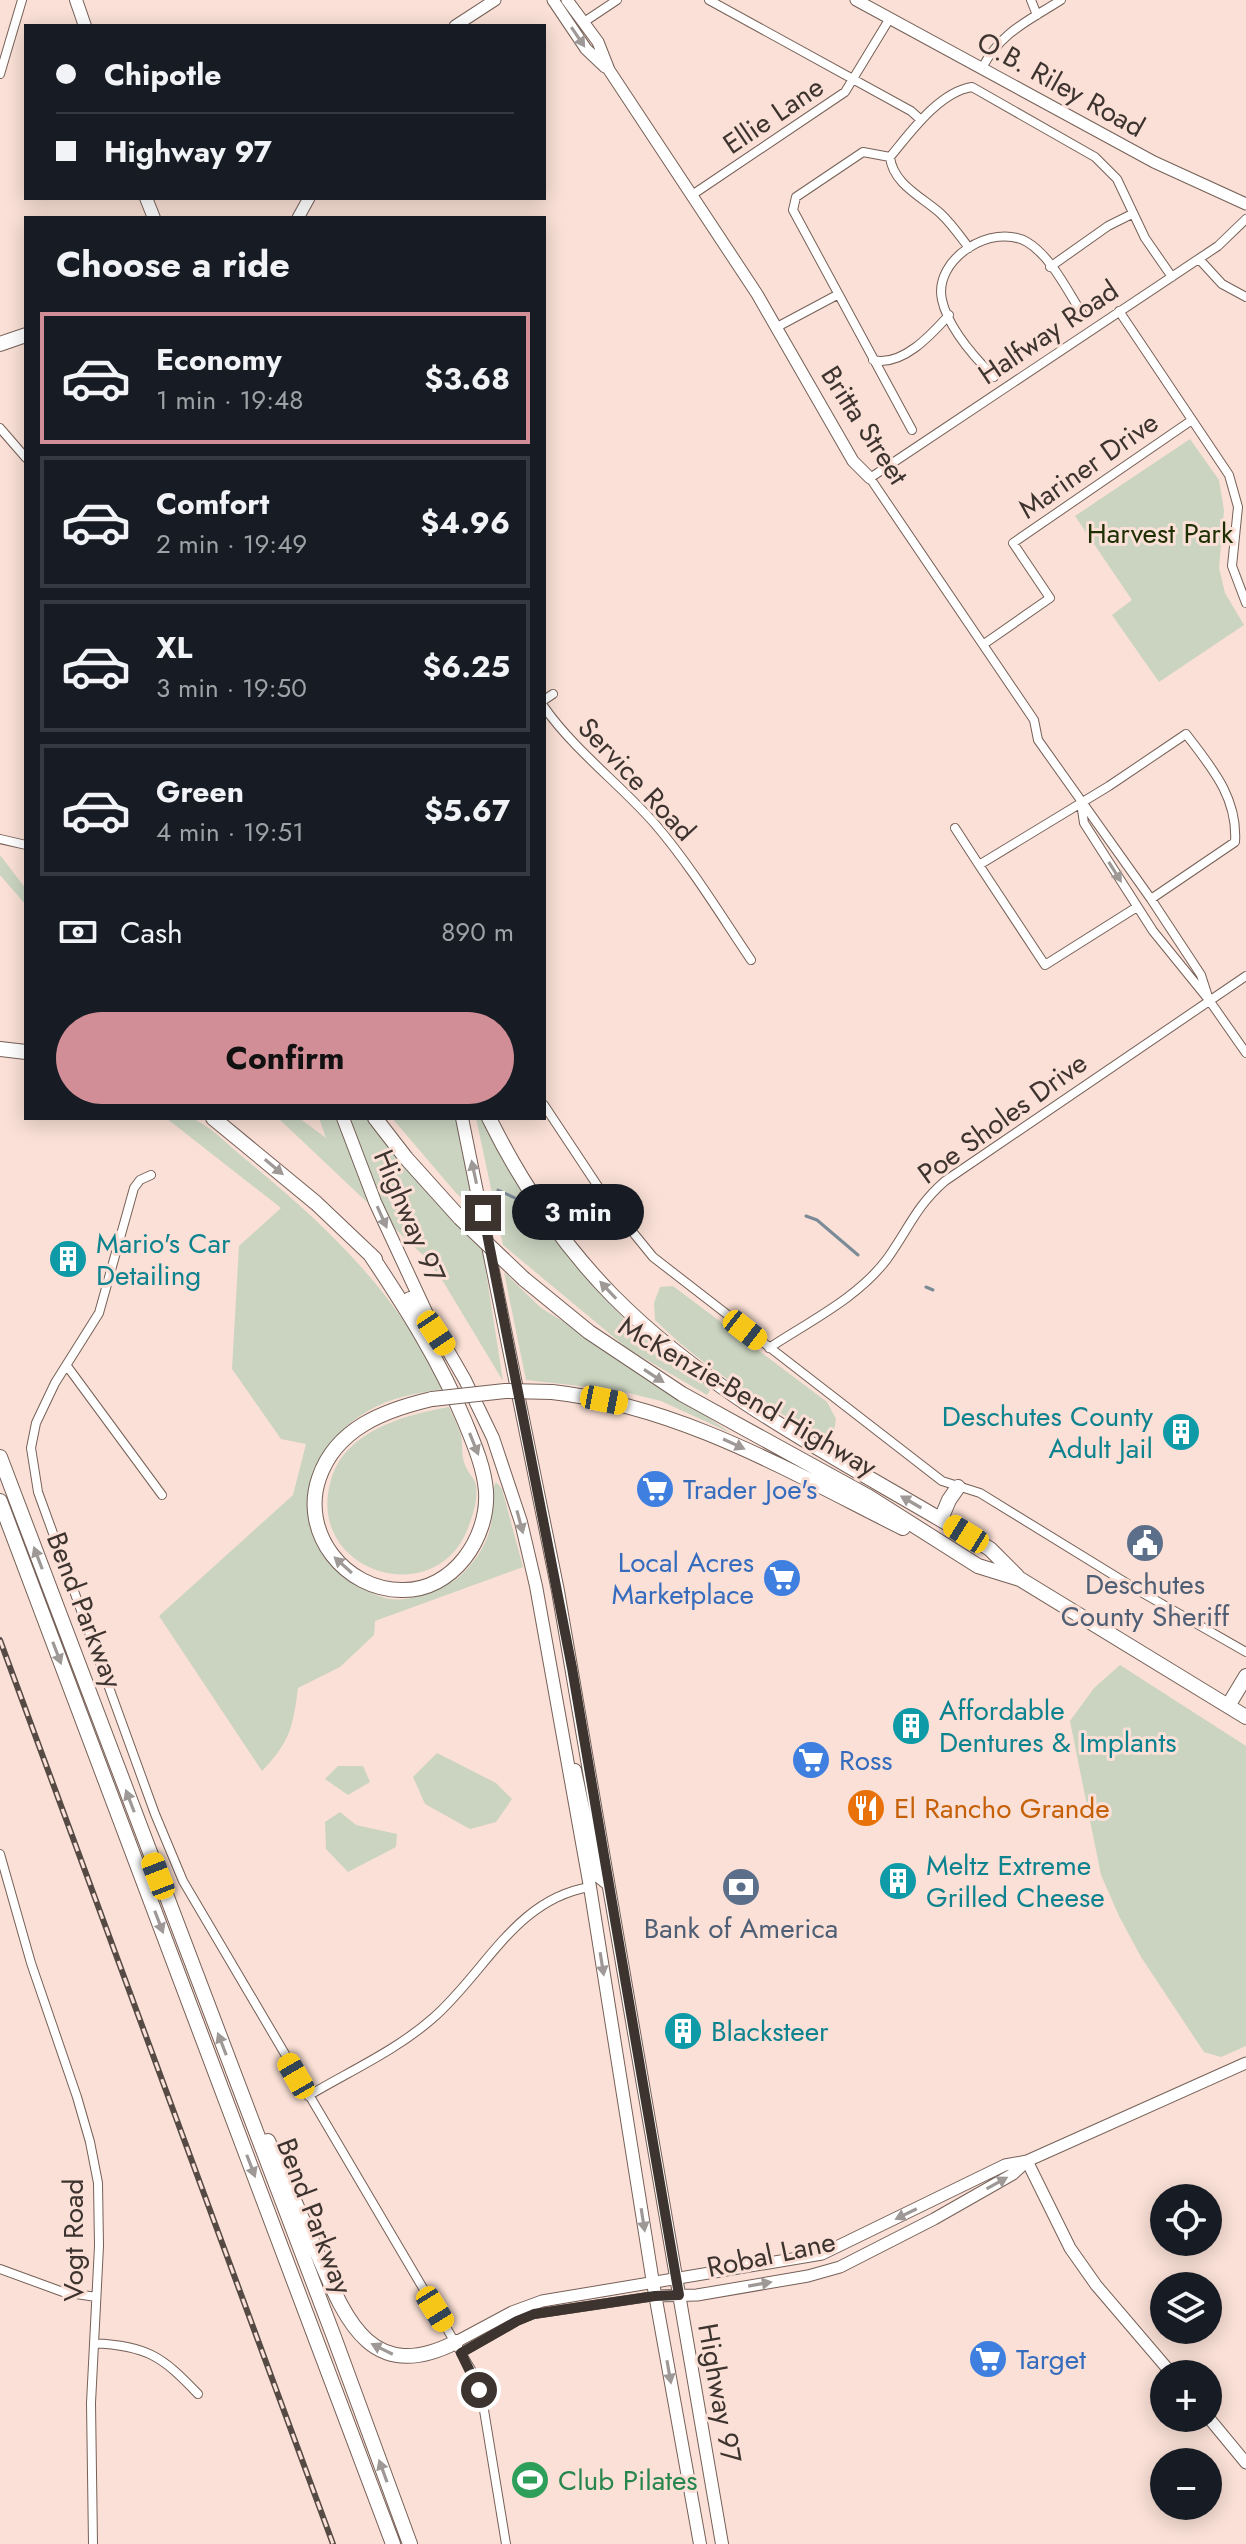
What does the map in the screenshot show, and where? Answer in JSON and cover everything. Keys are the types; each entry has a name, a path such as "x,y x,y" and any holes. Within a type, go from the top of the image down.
{"highway":[{"path":"0,344 24,336"},
{"path":"0,1049 24,1052"},
{"path":"215,1120 316,1203 370,1254 416,1307 446,1348"},
{"name":"McKenzie-Bend Highway","path":"377,1120 414,1168 460,1218 524,1279 589,1332 651,1375 869,1497 978,1566 1020,1579"},
{"name":"McKenzie-Bend Highway","path":"490,1120 517,1170 562,1237 613,1296 708,1377 770,1419 990,1549 1020,1579 1246,1717"},
{"path":"370,1254 419,1327 449,1382 479,1455 486,1491 484,1523 471,1551 445,1576 415,1589 379,1588 351,1574 336,1561 325,1545 315,1519 317,1483 332,1451 362,1424 402,1406 432,1399 493,1391 552,1392 628,1405 702,1430 978,1566"},
{"name":"Bend Parkway","path":"0,1457 410,2544"},
{"path":"941,1519 958,1487"},
{"name":"Bend Parkway","path":"0,1501 393,2544"},
{"path":"1228,1706 1246,1676"},
{"path":"238,2086 268,2140 337,2300 352,2326 381,2350 408,2357 458,2347"}],"main road":[{"path":"76,0 84,24"},
{"name":"Highway 97","path":"344,1120 375,1202 420,1301 465,1380 493,1438 521,1522 536,1586 590,1887 654,2290 700,2544"},
{"name":"Highway 97","path":"462,1120 558,1591 722,2544"},
{"path":"561,1725 581,1785 597,1875 608,1884"}],"street":[{"path":"0,74 22,0"},
{"path":"458,24 495,0"},
{"name":"Britta Street","path":"553,0 586,49 609,70"},
{"name":"Britta Street","path":"567,0 598,42 609,70 777,327 853,461 870,478 984,644 1034,720 1038,740 1201,975 1209,1000"},
{"path":"584,22 617,0"},
{"path":"709,0 911,111 921,120"},
{"name":"O.B. Riley Road","path":"856,0 1154,162 1246,204"},
{"path":"1031,0 1037,15"},
{"path":"982,68 993,47 1006,35 1061,0"},
{"name":"Ellie Lane","path":"692,195 845,92 890,18"},
{"path":"890,157 921,120 960,89 972,87 1095,157 1117,179 1132,214 1172,277"},
{"path":"890,157 863,152 796,197 794,217 912,430"},
{"path":"890,157 894,172 942,215 969,248"},
{"path":"1050,267 1108,226 1132,214"},
{"name":"Halfway Road","path":"870,478 1199,259 1234,233 1246,219"},
{"path":"994,377 955,328 942,301 944,280 953,263 969,248 982,240 1012,236 1037,250 1083,315"},
{"path":"1199,259 1222,284 1246,297"},
{"path":"777,327 837,295"},
{"path":"1119,311 1229,475 1242,507 1232,566 1246,603"},
{"path":"873,360 881,362 913,349 949,315"},
{"name":"Mariner Drive","path":"984,644 1050,598 1013,543 1192,420"},
{"path":"0,428 24,456"},
{"path":"546,699 553,694"},
{"name":"Service Road","path":"546,710 573,745 639,807 675,847 751,960"},
{"path":"979,865 1186,734 1224,788 1234,811 1235,842 1151,899"},
{"name":"Britta Street","path":"1081,803 1084,823 1137,907 1246,1053"},
{"path":"955,828 1045,965 1137,907"},
{"path":"0,839 24,845"},
{"name":"Poe Sholes Drive","path":"769,1348 869,1278 886,1260 918,1208 945,1181 1246,976"},
{"path":"546,1108 609,1203 643,1246 675,1276 942,1481 980,1493 1246,1652"},
{"path":"151,1175 140,1180 134,1188 99,1313 43,1405 36,1423 31,1448 38,1492 155,1814 183,1881 458,2347 479,2390 506,2544"},
{"path":"67,1366 162,1495"},
{"name":"Vogt Road","path":"0,1854 5,1889 90,2142 98,2183 100,2213 90,2447 93,2544"},
{"path":"308,2096 410,2037 436,2016 505,1937 536,1908 559,1895 590,1887"},
{"name":"Robal Lane","path":"654,2290 676,2279 822,2254 1005,2165 1027,2161 1246,2063"},
{"path":"1027,2161 1070,2248 1096,2285 1160,2360"},
{"name":"Robal Lane","path":"458,2347 532,2304 654,2290 697,2295 808,2276 840,2267 934,2219 1013,2174 1027,2161"},
{"path":"0,2269 63,2292 96,2297"},
{"path":"94,2343 121,2345 161,2358 198,2394"},
{"path":"1220,2432 1246,2463"}],"green space":[{"name":"Harvest Park","path":"1190,439 1219,480 1224,510 1219,568 1225,593 1244,625 1159,682 1112,615 1132,600 1075,516"},
{"path":"0,855 24,886 24,903 0,875"},
{"path":"169,1120 195,1120 210,1129 334,1238 405,1323 443,1389 405,1396 377,1406 345,1427 327,1447 315,1469 309,1492 309,1515 316,1538 329,1560 360,1586 388,1599 406,1599 443,1586 461,1575 485,1543 491,1524 496,1482 502,1489 523,1567 375,1621 374,1635 340,1667 298,1688 289,1733 262,1771 159,1616 293,1495 306,1444 281,1439 232,1369 239,1246 281,1208"},
{"path":"280,1120 302,1120 326,1138 320,1120 371,1120 481,1240 503,1381 426,1258"},
{"path":"394,1120 459,1120 475,1210 456,1193"},
{"path":"476,1120 485,1120 543,1214 592,1284 632,1326 704,1383 710,1390 707,1395 628,1349 503,1245"},
{"path":"504,1272 541,1308 731,1433 661,1401 616,1390 526,1380"},
{"path":"673,1286 827,1402 836,1419 832,1444 717,1372 655,1320 654,1303 660,1287"},
{"path":"449,1407 461,1435 464,1461 476,1492 468,1528 452,1554 429,1569 403,1574 377,1570 354,1558 337,1538 328,1512 331,1480 338,1463 349,1449 378,1428"},
{"path":"1120,1665 1246,1746 1246,2046 1221,2057 1204,2052 1141,1957 1101,1875 1070,1721 1094,1688"},
{"path":"437,1753 496,1783 512,1799 496,1822 470,1829 425,1804 413,1777"},
{"path":"338,1766 363,1766 370,1782 348,1795 325,1779"},
{"path":"340,1812 356,1825 397,1834 396,1847 348,1872 326,1849 325,1822"}],"waterway":[{"path":"498,1190 517,1199"},
{"path":"806,1216 817,1220 858,1255"},
{"path":"926,1287 933,1290"}],"railway":[{"path":"0,1640 333,2544"}],"place":[{"name":"Mario's Car Detailing","path":"68,1259"},
{"name":"Deschutes County Adult Jail","path":"1181,1432"},
{"name":"Trader Joe's","path":"655,1489"},
{"name":"Deschutes County Sheriff","path":"1145,1543"},
{"name":"Local Acres Marketplace","path":"782,1578"},
{"name":"Affordable Dentures & Implants","path":"911,1726"},
{"name":"Ross","path":"811,1760"},
{"name":"El Rancho Grande","path":"866,1808"},
{"name":"Meltz Extreme Grilled Cheese","path":"898,1881"},
{"name":"Bank of America","path":"741,1887"},
{"name":"Blacksteer","path":"683,2031"},
{"name":"Target","path":"988,2359"},
{"name":"Club Pilates","path":"530,2480"}],"route":[{"path":"479,2390 461,2353 517,2321 549,2311 679,2295 572,1668 483,1213"}]}
